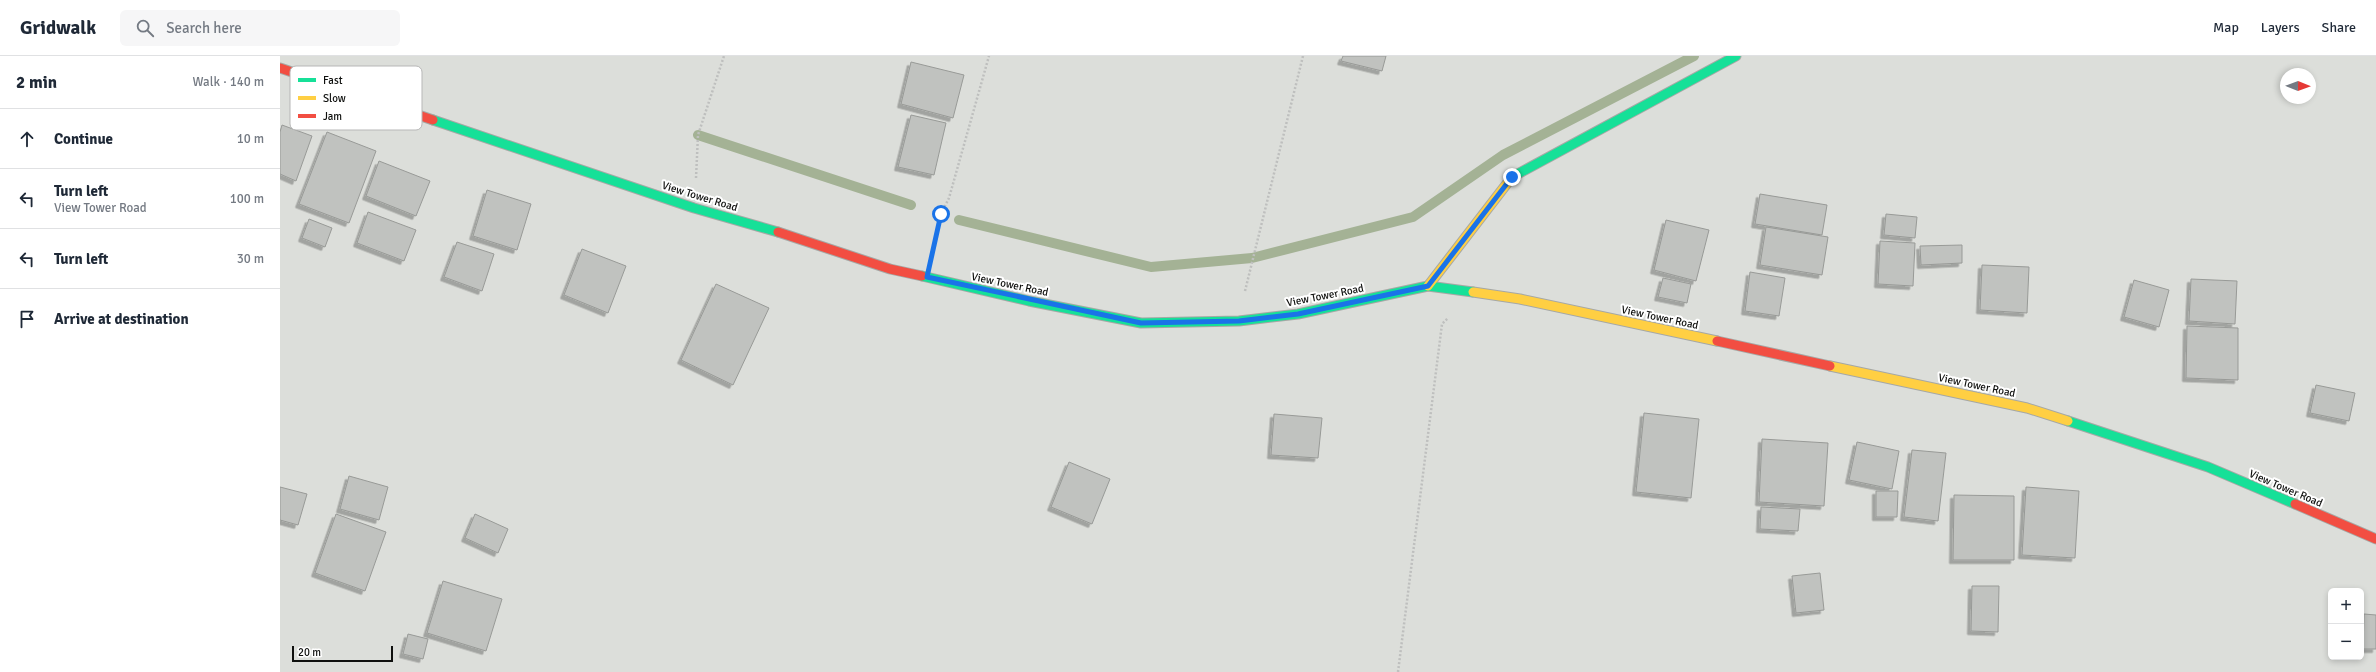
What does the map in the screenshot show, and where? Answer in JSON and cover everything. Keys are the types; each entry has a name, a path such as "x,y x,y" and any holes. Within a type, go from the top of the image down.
{"street":[{"path":"1428,286 1512,177 1736,56"},
{"name":"View Tower Road","path":"280,68 290,71"},
{"name":"View Tower Road","path":"422,116 694,208 781,233 890,269 1141,323 1239,321 1298,314 1428,286 1520,299 2027,408 2208,468 2376,539"}],"path":[{"path":"694,208 698,135 724,56"},
{"path":"927,277 941,214 949,198 989,56"},
{"path":"1239,321 1252,258 1303,56"},
{"path":"1398,672 1442,324 1450,315"}],"building":[{"path":"1343,56 1386,56 1382,71 1341,61"},
{"path":"911,62 964,75 953,118 901,104"},
{"path":"911,115 946,123 934,175 898,167"},
{"path":"282,125 290,128 290,130 296,130 312,136 296,181 280,174 280,132"},
{"path":"327,132 376,151 349,223 299,204"},
{"path":"379,161 430,181 416,216 366,196"},
{"path":"487,190 531,204 517,250 473,236"},
{"path":"1760,194 1827,205 1822,235 1755,224"},
{"path":"368,212 416,230 404,261 357,243"},
{"path":"1886,214 1917,217 1915,238 1884,235"},
{"path":"309,219 332,228 325,247 302,238"},
{"path":"1666,220 1709,230 1696,281 1654,270"},
{"path":"1766,227 1828,237 1822,275 1760,265"},
{"path":"1880,241 1915,243 1913,286 1878,284"},
{"path":"457,242 494,254 482,291 444,277"},
{"path":"1962,245 1962,263 1921,265 1920,246"},
{"path":"582,249 626,266 608,313 564,295"},
{"path":"1982,265 2029,267 2027,313 1980,310"},
{"path":"1750,272 1785,278 1779,316 1745,311"},
{"path":"1663,278 1691,284 1687,303 1658,297"},
{"path":"2191,279 2237,281 2235,324 2189,321"},
{"path":"2134,280 2169,290 2159,327 2124,317"},
{"path":"716,284 769,308 733,385 681,360"},
{"path":"2187,326 2238,328 2238,380 2186,378"},
{"path":"2316,385 2355,393 2349,421 2310,413"},
{"path":"1644,413 1699,419 1691,498 1636,492"},
{"path":"1274,414 1322,418 1318,458 1271,455"},
{"path":"1762,439 1828,443 1824,506 1759,502"},
{"path":"1857,442 1899,451 1892,489 1849,480"},
{"path":"1912,450 1946,453 1938,521 1904,517"},
{"path":"1069,462 1110,479 1092,524 1051,507"},
{"path":"349,476 388,487 379,520 340,509"},
{"path":"280,487 307,494 298,525 280,520"},
{"path":"2026,487 2079,491 2075,558 2022,555"},
{"path":"1876,491 1898,491 1897,517 1876,517"},
{"path":"1954,495 2014,496 2014,560 1953,560"},
{"path":"1761,507 1800,509 1798,531 1760,529"},
{"path":"336,514 386,532 365,591 315,573"},
{"path":"475,514 508,529 498,553 465,538"},
{"path":"1820,573 1824,610 1796,613 1792,576"},
{"path":"443,581 502,599 486,651 427,633"},
{"path":"1972,586 1999,586 1998,632 1971,631"},
{"path":"2364,614 2376,615 2376,649 2364,649"},
{"path":"408,634 428,639 423,659 403,654"}],"waterway":[{"path":"959,220 1151,267 1252,258 1413,217 1503,155 1694,56"},
{"path":"698,135 911,205"}],"traffic: fast":[{"path":"1512,177 1736,56"},
{"path":"433,120 694,208 778,232"},
{"path":"922,276 1029,301 1141,323 1239,321 1298,314 1428,286 1473,292"},
{"path":"2068,421 2208,467 2295,504"}],"traffic: slow":[{"path":"1428,286 1512,177"},
{"path":"1473,292 1520,299 1717,341"},
{"path":"1830,366 2027,408 2068,421"}],"traffic: jam":[{"path":"280,68 290,71"},
{"path":"422,116 433,120"},
{"path":"778,232 890,269 922,276"},
{"path":"1717,341 1830,366"},
{"path":"2295,504 2376,539"}],"route":[{"path":"941,214 927,277 1029,301 1141,323 1239,321 1298,314 1428,286 1512,177"}]}
